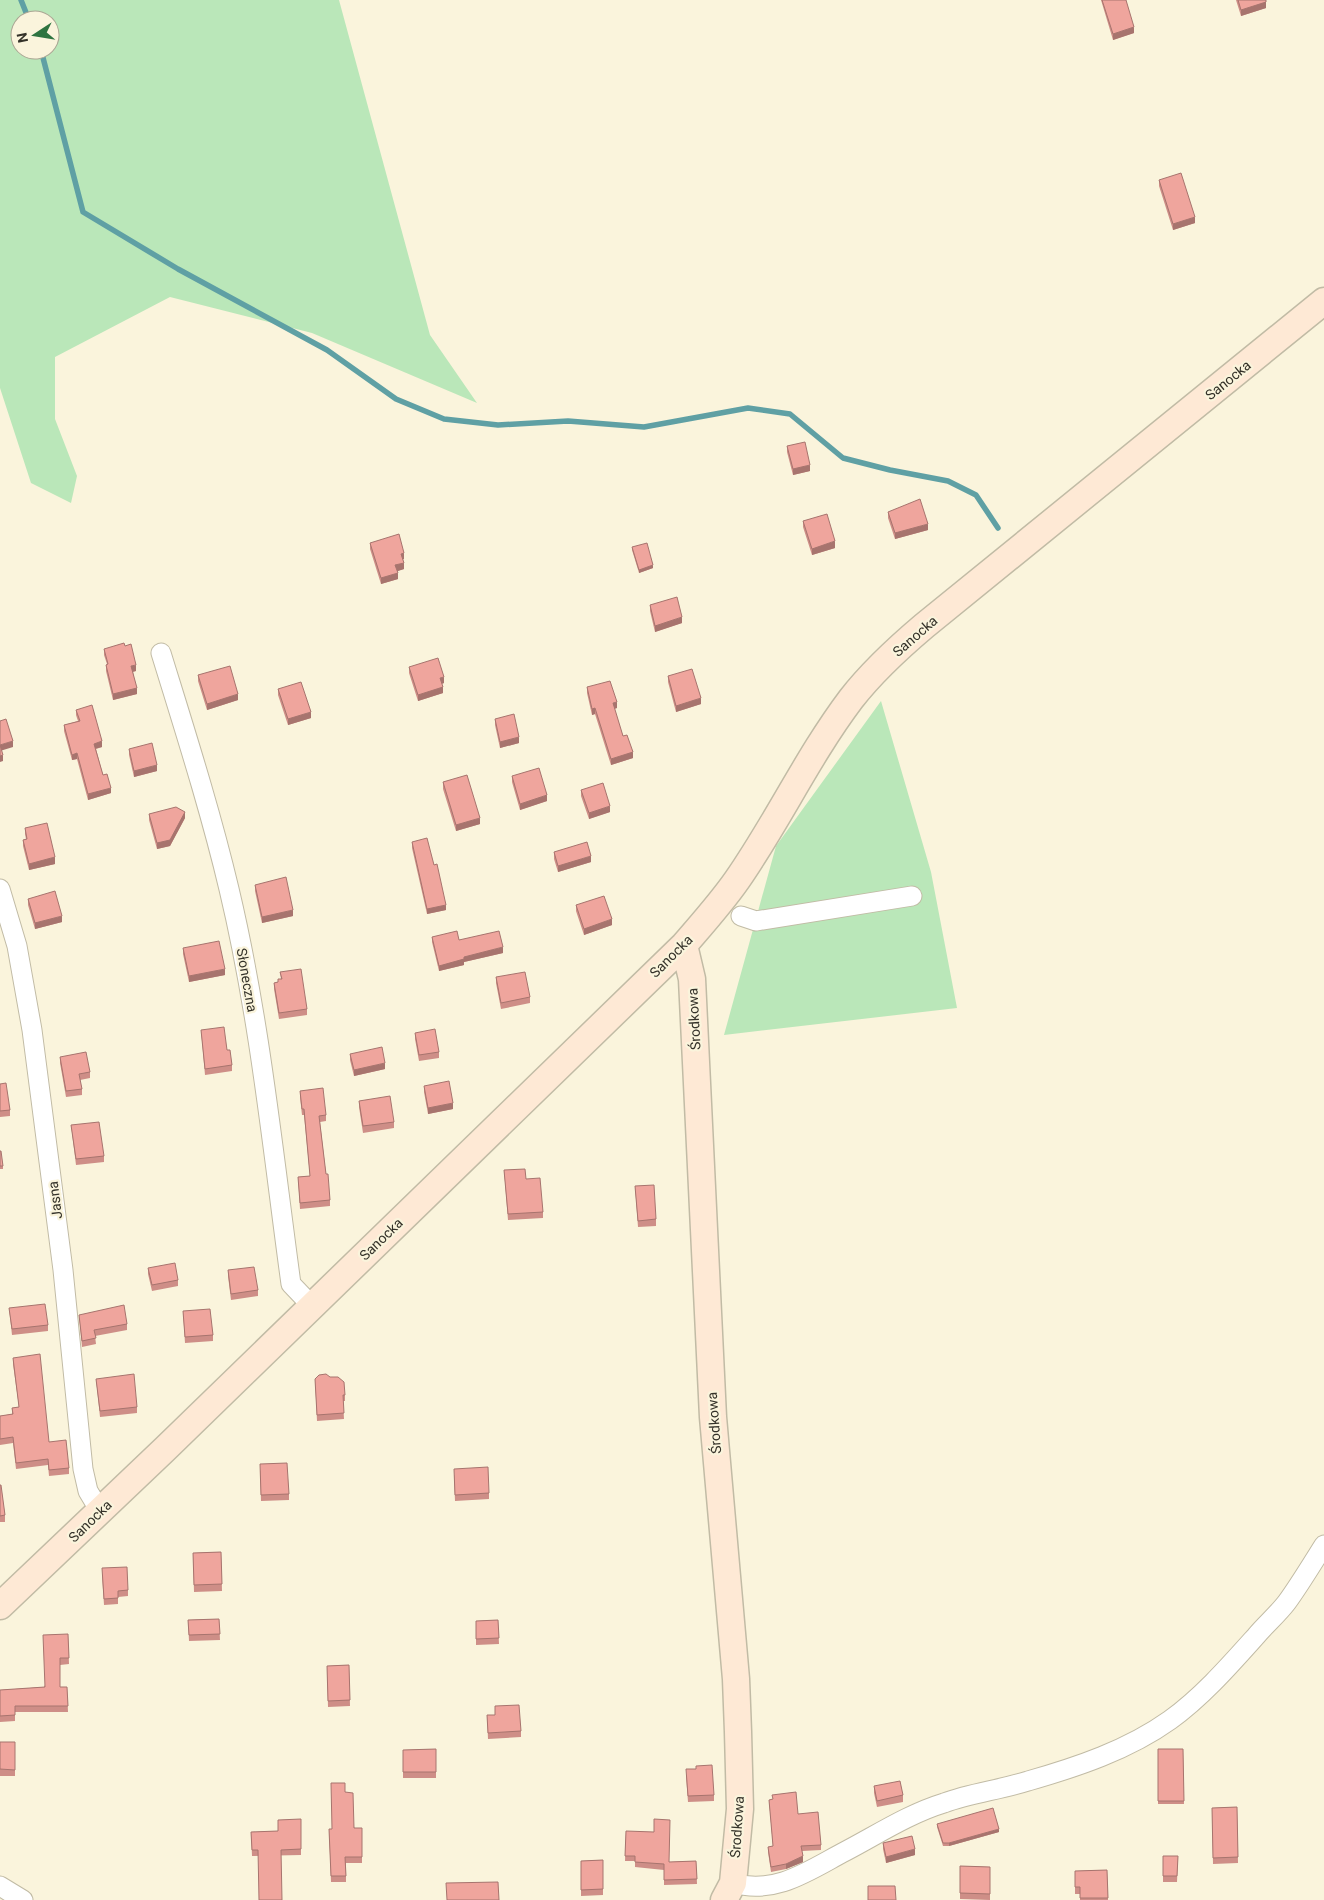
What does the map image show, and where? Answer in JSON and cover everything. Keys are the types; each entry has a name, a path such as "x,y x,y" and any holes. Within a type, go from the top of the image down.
{"street":[{"name":"Sanocka","path":"0,1606 684,945 738,878 828,732 852,698 871,676 924,626 1324,301"},
{"name":"Słoneczna","path":"160,653 197,770 235,916 264,1081 291,1284 312,1306"},
{"name":"Jasna","path":"0,889 17,946 38,1068 64,1270 83,1470 88,1491 100,1511"},
{"path":"741,916 756,920 912,896"},
{"name":"Środkowa","path":"684,945 692,979 714,1417 736,1679 740,1809 729,1892"},
{"path":"729,1892 748,1887 764,1886 810,1872 928,1808 1036,1778 1123,1748 1147,1735 1171,1719 1209,1686 1242,1652 1286,1602 1324,1545"},
{"path":"0,1886 23,1900"}],"green space":[{"path":"0,0 339,0 430,335 477,403 312,333 170,297 55,357 55,419 77,476 71,503 31,483 0,388"},
{"path":"881,701 931,872 957,1008 724,1035 776,846"}],"building":[{"path":"1102,0 1126,0 1134,27 1113,34"},
{"path":"1238,0 1266,0 1266,2 1241,10"},
{"path":"1181,173 1195,217 1173,224 1159,180"},
{"path":"805,442 810,465 793,469 787,446"},
{"path":"920,499 928,524 895,533 888,512"},
{"path":"827,514 835,541 812,549 803,521"},
{"path":"399,534 404,553 401,554 404,563 395,565 398,573 381,578 370,543"},
{"path":"647,543 653,565 639,570 632,547"},
{"path":"677,597 682,617 655,626 650,605"},
{"path":"124,643 125,646 131,644 136,665 131,666 137,688 113,694 104,649"},
{"path":"438,658 444,677 440,678 443,687 418,695 409,667"},
{"path":"230,666 238,694 207,704 198,675"},
{"path":"692,669 701,698 676,706 668,676"},
{"path":"610,681 617,702 613,703 623,736 627,735 633,752 611,759 595,708 592,709 587,687"},
{"path":"301,682 311,712 288,719 278,689"},
{"path":"92,705 102,741 94,744 103,775 107,774 111,788 88,794 77,753 72,755 64,725 80,721 76,710"},
{"path":"514,714 519,737 500,742 495,719"},
{"path":"6,719 13,741 0,745 0,721"},
{"path":"152,743 157,765 134,771 129,749"},
{"path":"0,745 3,755 0,756"},
{"path":"539,768 547,795 520,804 512,776"},
{"path":"467,775 480,818 456,825 443,782"},
{"path":"603,783 610,806 589,813 581,790"},
{"path":"176,807 185,812 170,840 157,843 149,814"},
{"path":"47,823 55,857 29,864 23,840 27,839 25,828"},
{"path":"427,838 434,865 437,864 446,905 427,909 412,842"},
{"path":"587,842 591,856 558,866 554,852"},
{"path":"286,877 293,910 262,917 255,885"},
{"path":"55,891 62,916 35,923 28,899"},
{"path":"604,896 612,919 584,929 576,905"},
{"path":"457,931 459,940 499,931 503,947 464,957 464,959 439,966 432,937"},
{"path":"219,941 225,969 189,976 183,948"},
{"path":"301,969 307,1009 279,1013 274,983 278,982 278,979 282,979 280,972"},
{"path":"525,972 530,997 501,1003 496,977"},
{"path":"224,1027 227,1050 230,1050 232,1065 205,1069 201,1030"},
{"path":"435,1029 439,1052 419,1055 415,1033"},
{"path":"382,1047 385,1063 354,1070 350,1054"},
{"path":"86,1052 90,1072 79,1074 82,1089 66,1091 60,1057"},
{"path":"449,1081 453,1103 428,1108 424,1086"},
{"path":"6,1083 10,1110 0,1111 0,1084"},
{"path":"323,1088 326,1115 319,1116 330,1200 300,1203 298,1177 310,1176 304,1109 302,1109 300,1091"},
{"path":"390,1096 394,1122 363,1126 359,1101"},
{"path":"99,1122 104,1156 76,1159 71,1125"},
{"path":"1,1151 3,1166 0,1166"},
{"path":"525,1169 526,1179 540,1178 543,1212 508,1214 504,1170"},
{"path":"654,1185 656,1219 638,1221 635,1186"},
{"path":"175,1263 178,1280 152,1285 148,1268"},
{"path":"254,1267 258,1290 231,1294 228,1270"},
{"path":"45,1304 48,1325 12,1329 9,1308"},
{"path":"124,1305 127,1324 94,1330 96,1338 82,1341 79,1315"},
{"path":"210,1309 213,1335 185,1337 183,1311"},
{"path":"40,1354 49,1442 66,1440 69,1468 49,1470 48,1459 16,1463 13,1437 0,1439 0,1416 13,1414 12,1408 19,1407 13,1358"},
{"path":"134,1374 137,1407 100,1411 96,1379"},
{"path":"326,1374 330,1377 338,1377 344,1382 344,1413 317,1415 315,1379 319,1375"},
{"path":"287,1463 289,1494 261,1495 260,1464"},
{"path":"488,1467 489,1493 455,1495 454,1469"},
{"path":"0,1485 5,1515 0,1516"},
{"path":"221,1552 222,1584 194,1585 193,1553"},
{"path":"127,1567 128,1590 118,1591 118,1598 104,1599 102,1568"},
{"path":"219,1619 220,1634 189,1635 188,1620"},
{"path":"498,1620 499,1638 476,1639 476,1621"},
{"path":"68,1634 69,1658 60,1658 60,1687 67,1687 68,1706 15,1706 15,1715 0,1716 0,1690 45,1687 43,1635"},
{"path":"349,1665 350,1700 328,1701 327,1666"},
{"path":"519,1705 521,1731 488,1733 487,1715 495,1715 495,1706"},
{"path":"0,1742 15,1742 15,1770 0,1769"},
{"path":"436,1749 436,1772 403,1772 403,1750"},
{"path":"1158,1749 1183,1749 1184,1801 1158,1801"},
{"path":"712,1765 714,1795 688,1796 686,1769 696,1769 696,1766"},
{"path":"900,1781 903,1795 877,1801 874,1786"},
{"path":"331,1783 345,1783 345,1792 353,1793 354,1828 362,1828 362,1857 345,1857 346,1876 331,1876 329,1829 332,1829"},
{"path":"796,1792 798,1814 818,1812 821,1845 801,1846 803,1856 786,1864 771,1867 768,1847 773,1846 769,1800 773,1799 772,1795"},
{"path":"1237,1807 1238,1857 1213,1858 1212,1808"},
{"path":"993,1808 999,1829 943,1843 937,1824"},
{"path":"301,1819 301,1849 281,1850 282,1900 259,1900 258,1850 252,1850 251,1832 278,1831 278,1820"},
{"path":"654,1819 670,1820 669,1862 696,1861 697,1879 664,1880 664,1864 635,1862 635,1856 625,1856 626,1831 654,1832"},
{"path":"912,1836 915,1849 886,1857 883,1843"},
{"path":"1163,1856 1178,1856 1177,1876 1163,1876"},
{"path":"603,1860 603,1889 581,1890 581,1861"},
{"path":"960,1866 990,1867 990,1894 960,1893"},
{"path":"1107,1870 1108,1898 1080,1898 1080,1887 1075,1887 1075,1871"},
{"path":"498,1882 499,1900 447,1900 446,1883"},
{"path":"868,1886 895,1886 896,1900 868,1900"}],"waterway":[{"path":"21,0 25,10"},
{"path":"44,60 83,212 178,269 327,350 396,399 444,419 498,425 568,421 644,427 748,408 790,414 843,458 890,470 948,481 976,495 998,528"}]}
